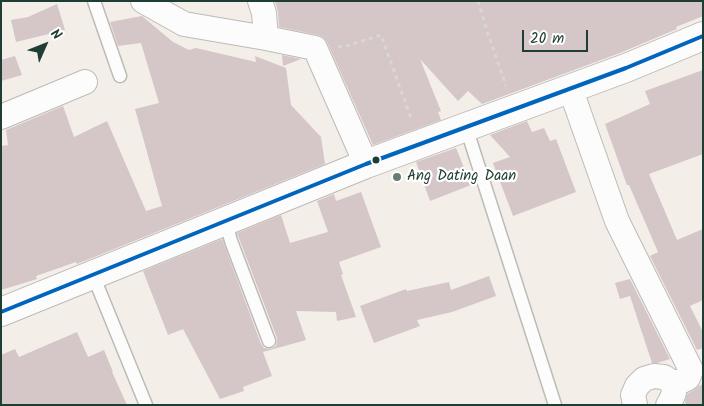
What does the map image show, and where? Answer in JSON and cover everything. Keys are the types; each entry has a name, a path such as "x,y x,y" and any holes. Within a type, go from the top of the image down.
{"main road":[{"path":"1,312 366,164 626,68 703,36"}],"street":[{"path":"143,1 184,24 315,48 366,164"},
{"path":"260,1 264,13 266,38"},
{"path":"1,117 85,82"},
{"path":"568,90 574,99 617,221 692,370 688,378 682,381 670,394 664,377 654,376 644,379 637,386 633,395 635,405"}],"lane":[{"path":"94,1 120,76"},
{"path":"466,127 555,405"},
{"path":"226,222 231,241 269,341"},
{"path":"93,275 146,405"}],"path":[{"path":"478,1 507,90"},
{"path":"315,48 346,46 381,35 420,144"}],"building":[{"path":"275,1 703,1 703,16 620,53 482,104 468,91 458,101 420,59 441,111 438,112 441,120 373,145 327,42 318,35 279,27"},
{"path":"57,4 65,30 16,42 11,20 28,17"},
{"path":"142,16 173,42 189,50 196,48 256,62 255,56 286,68 291,105 321,137 325,164 77,264 76,262 36,276 37,279 1,290 1,146 8,145 6,130 63,106 74,137 107,121 146,211 162,206 135,109 159,103 141,43 118,46 110,22"},
{"path":"282,55 301,59 283,66"},
{"path":"15,56 22,75 1,81 1,60"},
{"path":"703,70 703,154 649,174 677,240 703,229 703,300 690,306 703,332 703,348 697,350 650,256 658,252 629,185 627,185 605,124 650,104 645,91"},
{"path":"527,121 532,132 544,128 550,141 556,139 576,192 513,216 493,163 510,157 490,135"},
{"path":"456,148 471,185 430,201 416,162"},
{"path":"361,192 381,247 339,262 343,274 341,275 356,317 337,321 336,312 296,311 306,340 263,352 272,376 243,387 244,391 220,399 183,329 168,335 143,271 222,239 261,344 264,348 271,349 276,346 277,338 237,233 281,215 290,243 328,232 317,201 334,194 336,201"},
{"path":"489,276 496,296 452,312 417,320 420,326 374,343 360,306 406,289 407,291 449,282 451,290"},
{"path":"630,279 670,359 652,363 630,296 620,299 615,283"},
{"path":"77,332 88,357 104,350 127,405 1,405 1,355 15,349 19,357"},
{"path":"703,384 703,405 686,405 687,394"}],"transit line":[{"path":"1,312 366,164 626,68 703,36"}],"place":[{"name":"Ang Dating Daan","path":"397,177"}]}
